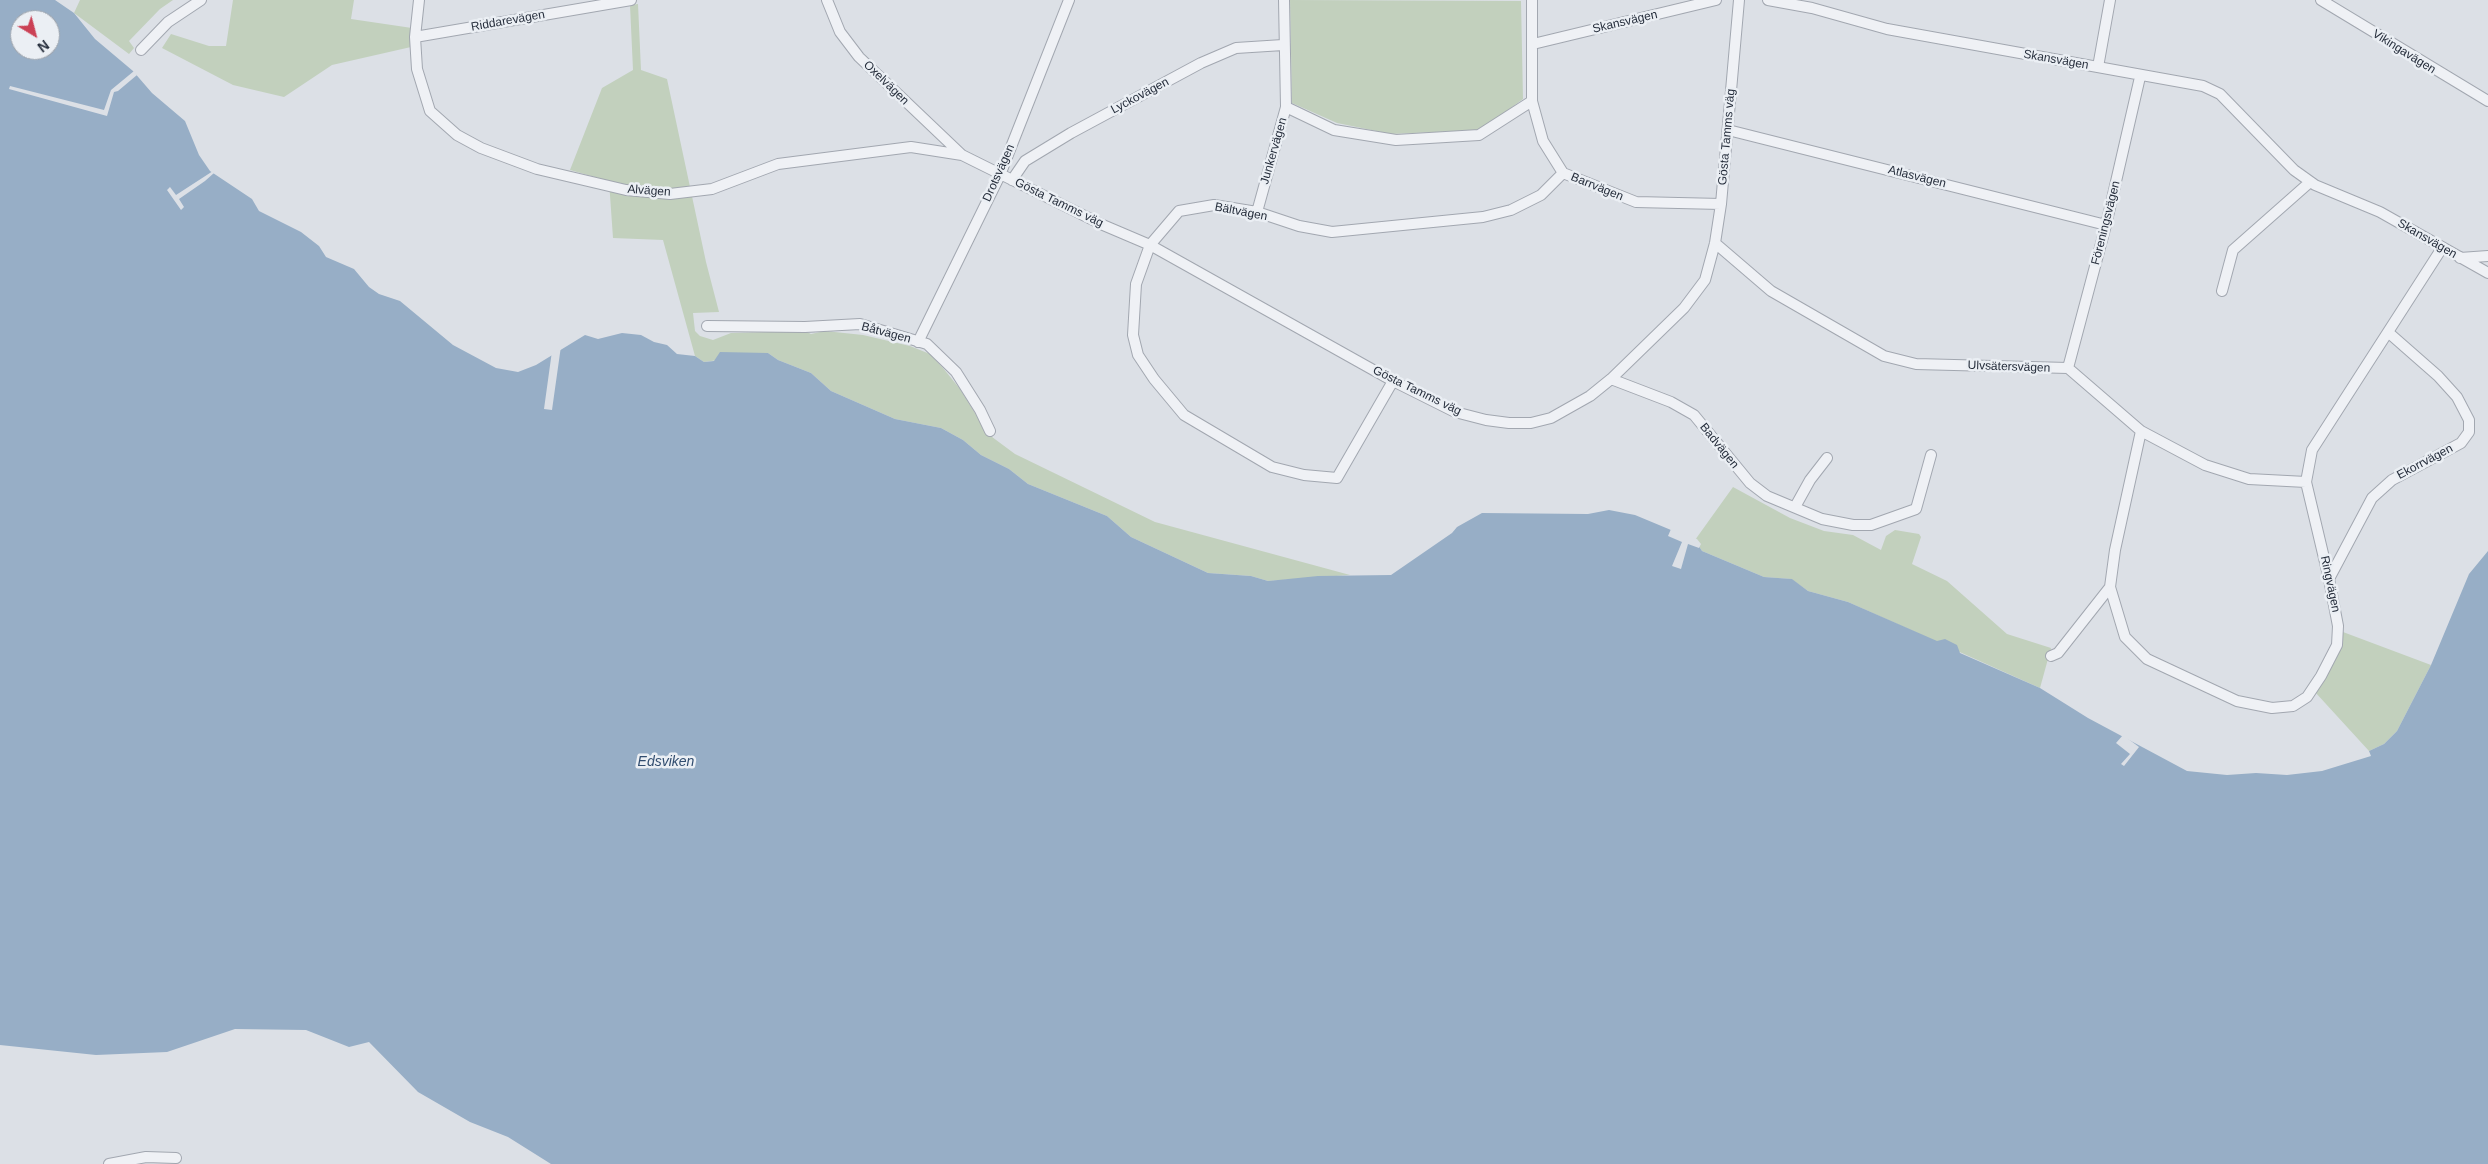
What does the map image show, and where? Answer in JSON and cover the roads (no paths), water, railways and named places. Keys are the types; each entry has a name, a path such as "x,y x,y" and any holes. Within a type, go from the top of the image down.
{"street":[{"path":"141,50 168,22 201,0"},
{"name":"Alvägen","path":"419,0 415,37 417,69 430,111 457,135 484,149 537,169 626,190 670,194 712,189 778,164 911,147 962,155 990,168"},
{"name":"Riddarevägen","path":"415,37 631,0"},
{"name":"Oxelvägen","path":"827,0 840,32 859,57 962,155"},
{"name":"Drotsvägen","path":"918,342 1000,175 1070,0"},
{"name":"Junkervägen","path":"1257,212 1286,107 1283,45 1284,0"},
{"name":"Barrvägen","path":"1532,0 1532,102 1543,141 1563,173 1636,202 1721,204"},
{"name":"Skansvägen","path":"1533,44 1716,0"},
{"name":"Gösta Tamms väg","path":"990,168 1000,175 1150,245 1393,381 1455,412 1486,420 1524,423 1551,418 1571,409 1612,379 1684,308 1704,280 1715,243 1721,204 1738,0"},
{"name":"Skansvägen","path":"1768,0 1812,8 1887,29 2203,86 2220,94 2294,170 2310,182 2380,212 2488,273"},
{"path":"2098,67 2110,0"},
{"name":"Vikingavägen","path":"2321,0 2488,101"},
{"name":"Lyckovägen","path":"1012,180 1025,161 1071,133 1201,63 1236,48 1283,45"},
{"name":"Föreningsvägen","path":"2068,368 2106,224 2140,76"},
{"path":"1286,107 1334,130 1396,140 1479,135 1532,102"},
{"name":"Atlasvägen","path":"1728,130 2106,224"},
{"name":"Bältvägen","path":"1393,381 1337,478 1304,475 1272,468 1184,415 1154,380 1138,355 1133,334 1136,284 1150,245 1178,211 1214,205 1257,212 1299,226 1332,232 1483,217 1511,210 1540,195 1563,173"},
{"path":"2222,291 2233,250 2310,182"},
{"name":"Ulvsätersvägen","path":"1715,243 1771,291 1884,356 1916,364 2068,368 2141,431 2205,465 2249,480 2306,482"},
{"name":"Ringvägen","path":"2141,431 2115,550 2110,588 2125,637 2146,659 2237,701 2272,708 2293,706 2307,697 2321,676 2337,645 2338,626 2330,579 2306,482 2312,450 2442,248"},
{"path":"2460,258 2488,256"},
{"name":"Båtvägen","path":"707,326 805,327 860,324 927,344 956,372 980,410 990,431"},
{"name":"Ekorrvägen","path":"2330,579 2372,498 2392,480 2461,443 2469,432 2469,420 2457,397 2438,376 2389,333"},
{"name":"Badvägen","path":"1612,379 1671,402 1694,415 1750,483 1767,496 1822,519 1854,525 1871,525 1916,509 1932,455"},
{"path":"1795,507 1810,480 1827,458"},
{"path":"2052,656 2058,653 2110,588"},
{"path":"109,1164 146,1157 176,1158"}],"water":[{"name":"Edsviken","path":"0,0 55,0 74,13 95,39 133,71 152,93 185,121 199,155 210,171 252,199 259,211 301,232 319,246 326,257 354,269 369,287 379,294 400,301 453,345 496,368 518,372 536,365 585,335 598,339 622,333 641,335 654,342 667,345 677,354 695,356 704,362 714,361 720,352 768,353 778,360 811,373 831,391 895,419 941,428 963,440 981,455 1009,469 1028,484 1107,516 1131,537 1208,573 1251,576 1268,581 1318,576 1391,575 1452,533 1457,527 1482,513 1588,514 1609,510 1635,515 1695,540 1702,551 1764,577 1792,579 1808,591 1848,602 1937,641 1945,639 1957,645 1960,653 2040,688 2088,718 2187,771 2227,775 2256,773 2287,775 2322,771 2371,756 2369,751 2384,744 2397,731 2431,665 2469,574 2488,551 2488,1164 551,1164 508,1137 470,1122 418,1092 369,1042 349,1047 306,1030 235,1029 167,1052 96,1055 0,1045"}]}
